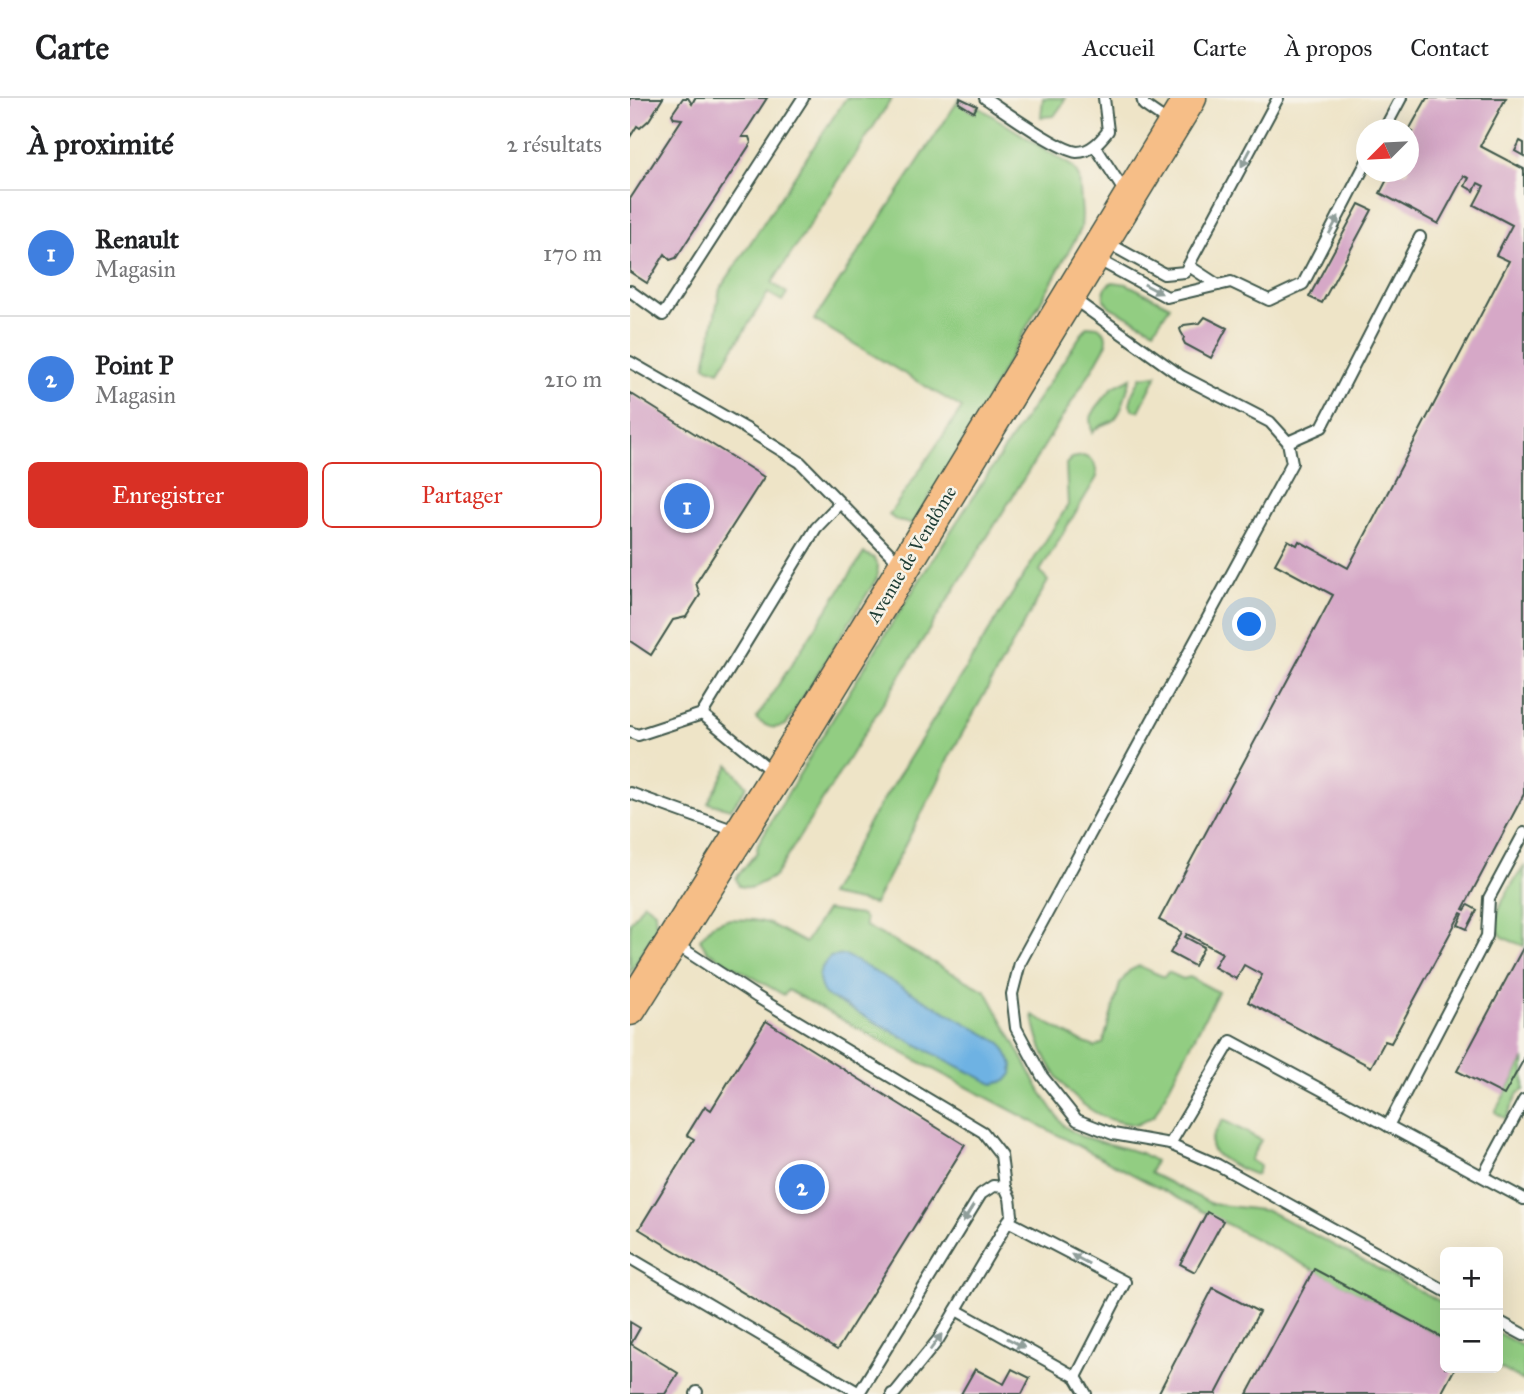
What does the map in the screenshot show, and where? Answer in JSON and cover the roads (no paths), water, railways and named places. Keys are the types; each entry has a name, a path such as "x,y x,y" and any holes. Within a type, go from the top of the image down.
{"main road":[{"name":"Avenue de Vendôme","path":"630,1009 1189,98"}],"lane":[{"path":"630,291 663,315 803,98"},
{"path":"985,98 1058,146 1078,152 1095,146 1108,131 1104,98"},
{"path":"1142,98 1144,105 1173,125"},
{"path":"1097,249 1164,274 1185,272 1278,98"},
{"path":"1390,119 1401,98"},
{"path":"1095,146 1129,198"},
{"path":"1097,249 1167,297 1231,282 1269,300 1303,284 1357,182"},
{"path":"1288,442 1322,427 1420,237"},
{"path":"1189,266 1218,285"},
{"path":"1069,295 1181,376 1270,422 1288,442 1292,463 1020,963 1012,994 1016,1028 1042,1076 1077,1120 1113,1135 1170,1144 1218,1165 1440,1288"},
{"path":"630,362 800,462 903,568"},
{"path":"630,732 638,735 702,714 816,528 840,503"},
{"path":"702,714 776,775"},
{"path":"630,793 740,832"},
{"path":"1388,1126 1487,936 1489,898 1524,833"},
{"path":"672,942 757,997 983,1132 1001,1156 1012,1215 938,1340 892,1394"},
{"path":"1170,1144 1231,1041 1524,1199"},
{"path":"1483,1176 1524,1100"},
{"path":"630,1258 860,1394 981,1194 993,1186 1005,1187"},
{"path":"1009,1221 1125,1282 1076,1377"},
{"path":"956,1310 1076,1377 1086,1394"},
{"path":"1503,1324 1524,1335"}],"water":[{"path":"845,955 1001,1043 1013,1065 1012,1074 1006,1081 993,1084 825,995 819,979 823,966 830,957"}],"place":[{"name":"Renault","path":"687,506"},
{"name":"Point P","path":"802,1187"}]}
